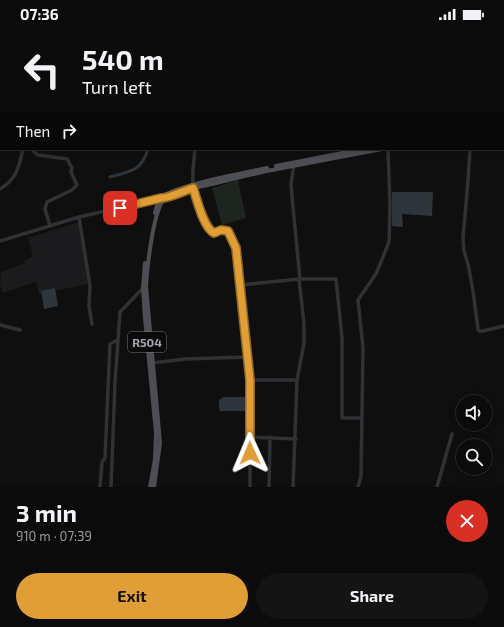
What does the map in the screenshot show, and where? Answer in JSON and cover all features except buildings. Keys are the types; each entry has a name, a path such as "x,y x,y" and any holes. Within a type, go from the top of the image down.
{"main road":[{"path":"163,198 169,192 193,186 358,150"},
{"path":"294,164 376,150"},
{"name":"R504","path":"150,487 155,459 156,434 143,288 144,269 155,211 163,198"},
{"name":"R504","path":"154,487 160,443 147,304 146,272 157,217 163,198"}],"street":[{"path":"0,189 14,178 23,150"},
{"path":"33,150 38,155 67,159 72,168 71,172 77,185 72,190 47,202 45,209 50,226"},
{"path":"195,150 193,186 202,214 211,231 214,233 221,230 228,231 232,236 236,248 250,380 250,487"},
{"path":"358,487 361,476 363,348 358,300 376,274 389,242 390,206 388,150"},
{"path":"470,150 463,238 464,251 473,291 478,329 479,331 483,331 504,326"},
{"path":"292,487 297,380 304,343 304,324 292,191 294,164"},
{"path":"0,241 79,217 163,198"},
{"path":"79,217 90,286 89,306 92,324"},
{"path":"240,285 300,279 336,279 342,338 342,418 362,418"},
{"path":"111,487 115,382 120,312 143,288"},
{"path":"0,325 20,330"},
{"path":"100,487 102,462 105,458 110,344 118,340"},
{"path":"152,363 185,359 248,357"},
{"path":"250,380 297,380"},
{"path":"437,487 452,434"},
{"path":"250,437 295,438"},
{"path":"269,487 270,437"}],"shaded area":[{"path":"238,180 246,218 222,225 212,188"},
{"path":"392,192 433,192 432,216 402,214 403,227 392,226"},
{"path":"79,222 88,284 39,294 36,282 3,293 0,284 1,272 25,263 24,261 33,256 28,238"},
{"path":"55,288 58,306 44,309 41,291"},
{"path":"223,397 245,397 245,411 220,411 219,400"}],"waterway":[{"path":"110,177 129,172 134,169 142,162 148,150"}],"route":[{"path":"120,208 165,198 193,188 202,214 211,231 214,233 221,230 228,231 232,236 236,248 248,355 250,380 250,453"}]}
